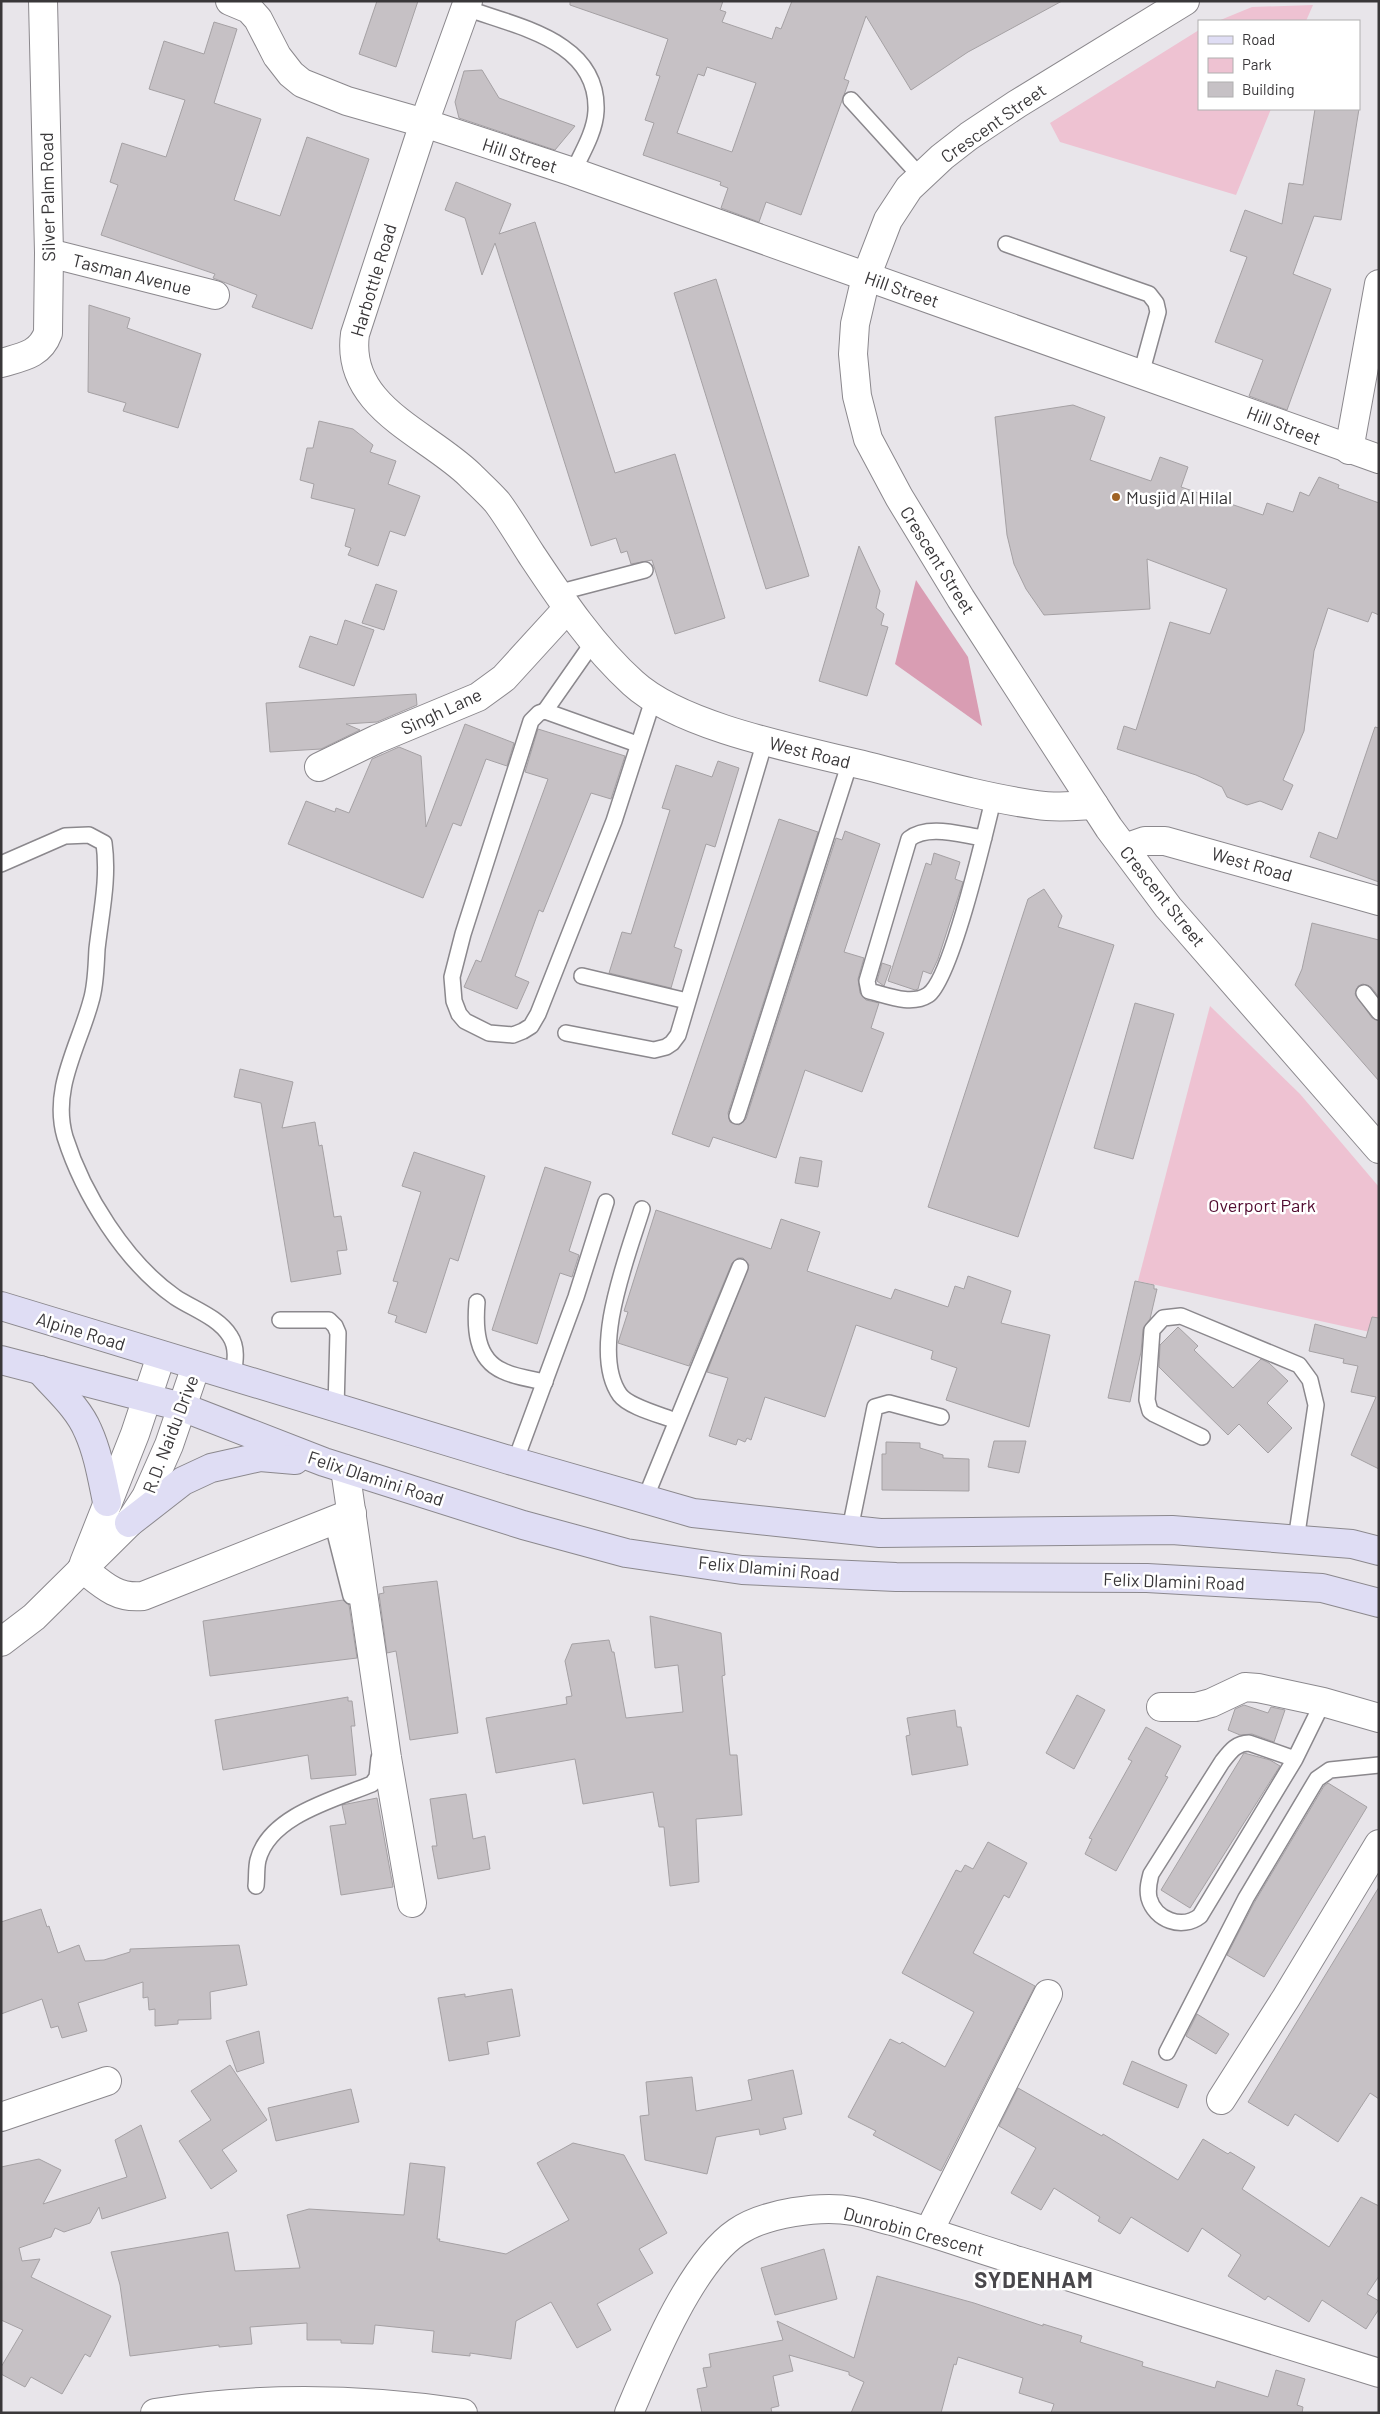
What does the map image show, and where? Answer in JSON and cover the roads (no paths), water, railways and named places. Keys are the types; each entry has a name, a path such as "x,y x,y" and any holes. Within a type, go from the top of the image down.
{"main road":[{"name":"Alpine Road","path":"1,1306 196,1366"},
{"path":"1,1360 147,1397"},
{"path":"196,1366 515,1462 693,1513 880,1532 1172,1530 1352,1544 1379,1551"},
{"path":"40,1370 75,1410 87,1429 97,1456 107,1502"},
{"name":"Felix Dlamini Road","path":"147,1397 182,1407 334,1465 523,1525 626,1553 742,1570 896,1577 1147,1578 1322,1588 1379,1603"},
{"path":"129,1523 183,1481 212,1468 260,1457 334,1465"},
{"path":"1352,1544 1379,1538"}],"street":[{"name":"Silver Palm Road","path":"1,363 33,354 44,342 48,318 49,253 43,1"},
{"name":"Hill Street","path":"230,1 248,10 258,19 282,64 302,83 347,101 424,123 574,172 1349,450 1379,459"},
{"name":"Crescent Street","path":"1185,1 1017,104 942,157 908,188 888,220 866,277 855,324 853,354 857,396 868,439 899,497 961,598 1094,805 1168,907 1379,1150"},
{"name":"Harbottle Road","path":"467,5 424,123 355,334 353,351 365,386 387,412 462,467 496,502 562,601"},
{"name":"Tasman Avenue","path":"49,253 215,295"},
{"path":"1349,450 1379,284"},
{"name":"West Road","path":"562,601 632,683 653,700 677,711 766,741 994,796 1040,806 1094,805"},
{"name":"Singh Lane","path":"319,767 377,739 478,697 504,678 562,601"},
{"name":"West Road","path":"1125,848 1145,841 1165,841 1379,902"},
{"name":"R.D. Naidu Drive","path":"82,1568 161,1356"},
{"name":"R.D. Naidu Drive","path":"1,1642 34,1617 82,1568 114,1540 129,1523 146,1497 169,1445 196,1366"},
{"path":"334,1465 412,1903"},
{"path":"82,1568 113,1593 131,1597 143,1596 342,1517"},
{"path":"1161,1707 1196,1707 1211,1703 1245,1687 1323,1702 1379,1718"},
{"path":"1222,2100 1379,1844"},
{"path":"929,2232 1048,1994"},
{"path":"1,2117 107,2081"},
{"name":"Dunrobin Crescent","path":"629,2413 653,2358 692,2284 717,2249 738,2231 767,2219 795,2212 825,2210 852,2210 929,2232 1379,2374"},
{"path":"155,2413 193,2406 308,2399 415,2406 463,2413"}],"lane":[{"path":"467,5 553,40 578,58 590,75 595,90 596,112 591,134 574,172"},
{"path":"851,100 921,177"},
{"path":"1006,244 1149,294 1156,303 1158,312 1141,374"},
{"path":"562,601 645,570"},
{"path":"594,640 545,711 539,713 531,721 463,934 452,977 454,1001 459,1014 465,1021 489,1032 513,1035 531,1026 538,1014 614,821 637,744 653,700"},
{"path":"545,711 637,744"},
{"path":"566,1033 654,1050 666,1047 678,1035 766,741"},
{"path":"737,1116 850,762"},
{"path":"984,838 928,831 915,835 910,839 866,986 869,991 913,1001 932,992 939,982 965,910 984,838 994,796"},
{"path":"1,864 65,836 89,835 104,843 108,867 92,1000 73,1051 61,1098 65,1136 82,1177 106,1223 142,1269 174,1296 219,1324 231,1337 236,1354 233,1376"},
{"path":"582,976 687,1001"},
{"path":"1364,992 1379,1012"},
{"path":"515,1462 576,1297 606,1202"},
{"path":"642,1209 615,1295 608,1349 614,1380 620,1396 628,1403 676,1421"},
{"path":"645,1499 676,1421 698,1374 740,1267"},
{"path":"477,1302 475,1330 478,1344 492,1363 502,1371 545,1382"},
{"path":"1202,1437 1154,1414 1146,1400 1152,1330 1163,1318 1181,1316 1299,1365 1310,1380 1316,1405 1296,1540"},
{"path":"280,1320 329,1320 335,1326 338,1333 336,1408"},
{"path":"850,1529 876,1407 889,1403 941,1417"},
{"path":"256,1886 258,1860 272,1834 285,1822 311,1809 372,1784 379,1767 379,1751 352,1598 342,1517"},
{"path":"1294,1759 1249,1743 1235,1746 1222,1762 1151,1874 1148,1888 1150,1898 1154,1908 1164,1918 1178,1924 1186,1924 1200,1916 1294,1759 1323,1702"},
{"path":"1167,2052 1246,1898 1317,1779 1330,1770 1379,1765"}],"place":[{"name":"Musjid Al Hilal","path":"1116,497"}],"district":[{"name":"SYDENHAM","path":"1034,2279"}],"park label":[{"name":"Overport Park","path":"1262,1205"}]}
